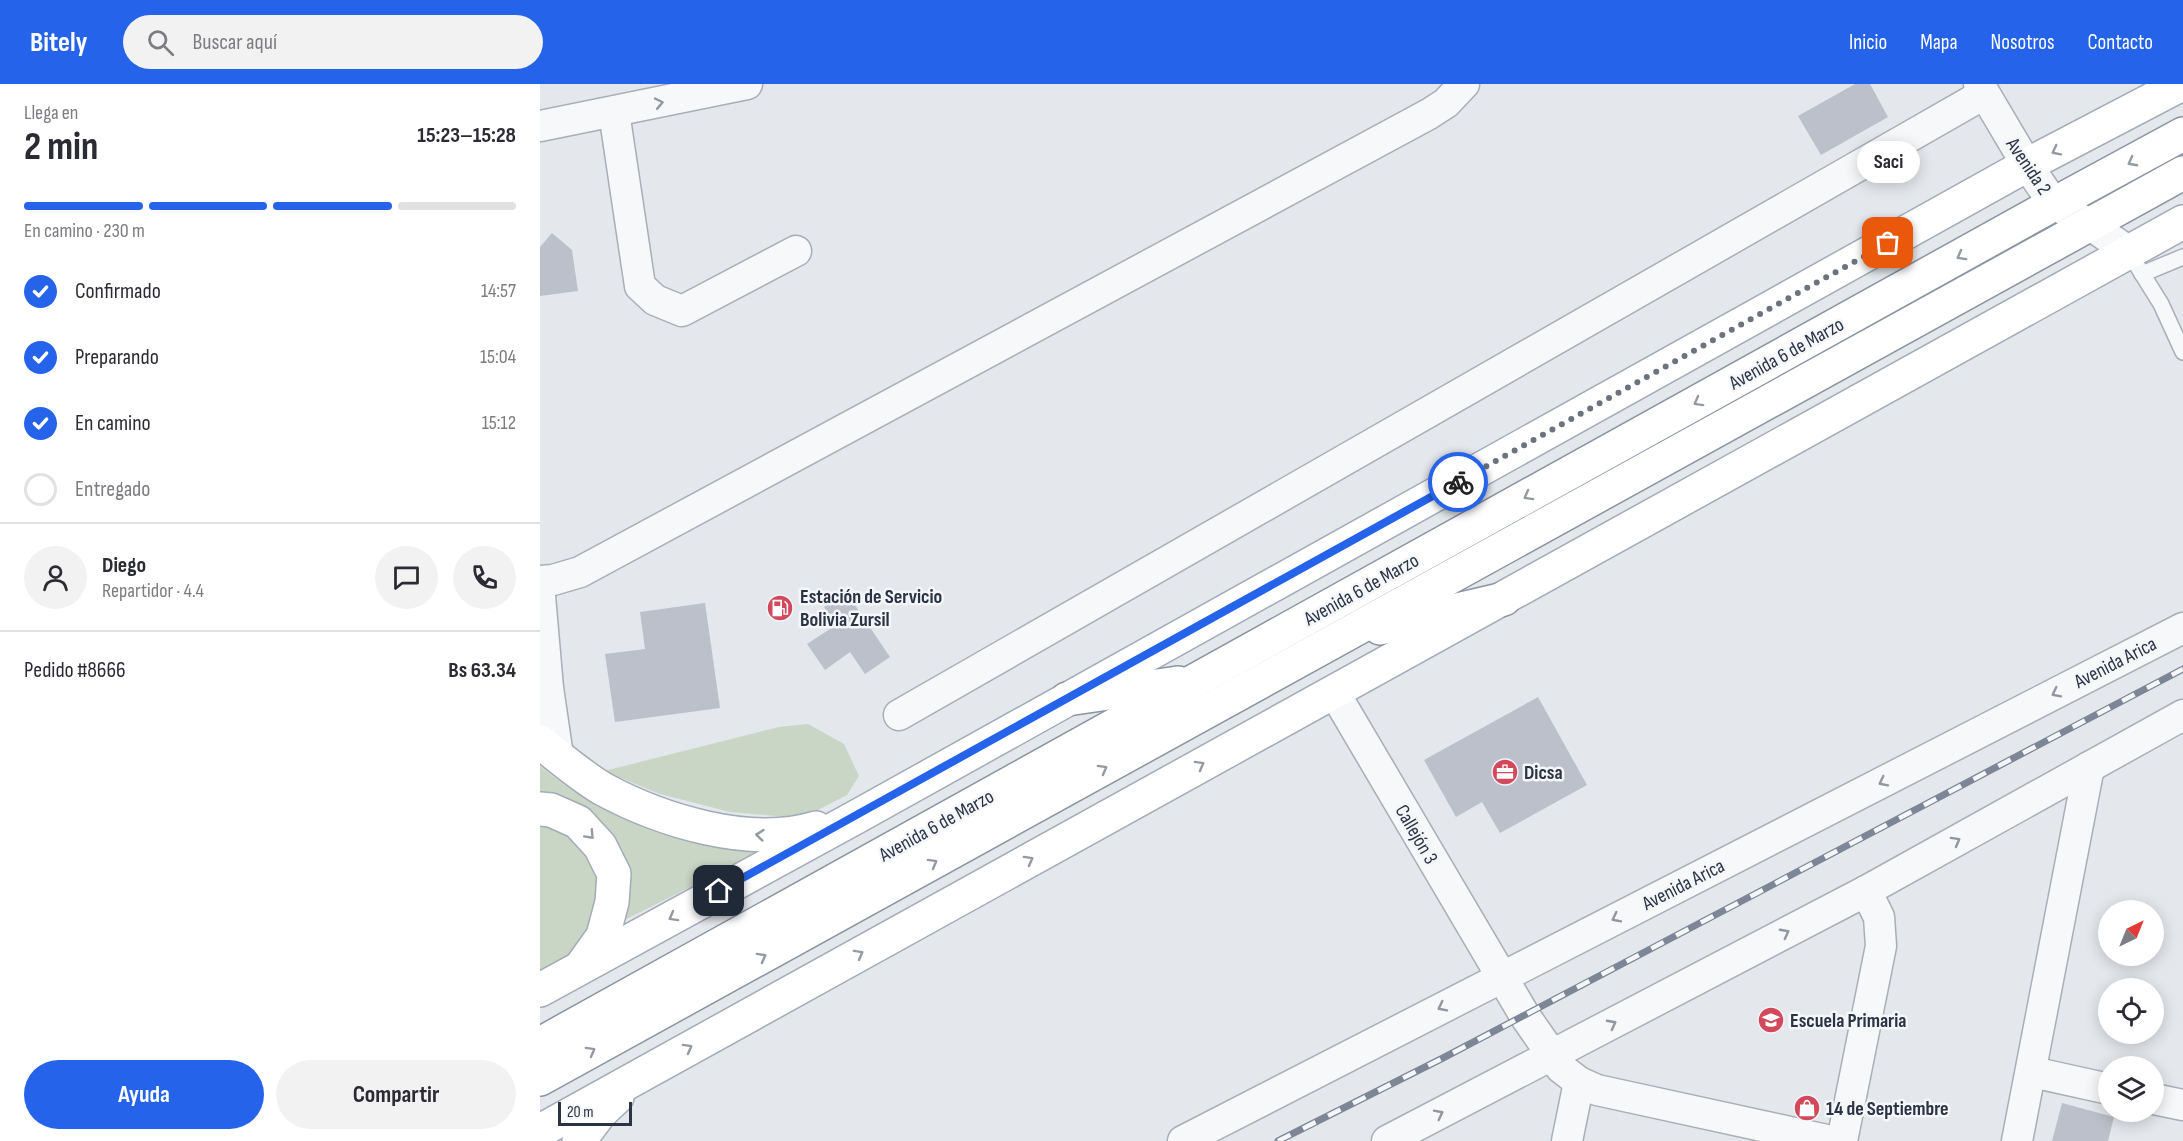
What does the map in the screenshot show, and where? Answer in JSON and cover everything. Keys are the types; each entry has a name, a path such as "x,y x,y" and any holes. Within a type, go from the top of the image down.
{"main road":[{"path":"540,990 858,816 2027,165 2182,84"},
{"name":"Avenida 6 de Marzo","path":"540,1044 2183,134"},
{"name":"Avenida 6 de Marzo","path":"540,1079 2183,173"},
{"path":"540,1131 1504,599 2135,263 2183,222"},
{"path":"1344,636 1504,599"},
{"path":"1067,699 1197,680"},
{"path":"549,749 601,788 650,812 700,826 768,837 806,831 858,816"},
{"path":"540,809 551,810 578,822 600,846 614,874 612,902 603,936 581,967"},
{"path":"579,1141 600,1113 637,1076"}],"street":[{"path":"540,126 747,84"},
{"path":"540,581 553,580 580,572 1429,114 1446,103 1464,84"},
{"path":"899,715 1981,89"},
{"name":"Avenida 2","path":"1981,89 2027,165 2054,204 2089,224 2135,263"},
{"path":"614,112 640,286 655,300 682,311 796,251"},
{"path":"540,596 548,688 549,749"},
{"name":"Avenida Arica","path":"1183,1141 2183,628"},
{"name":"Callejón 3","path":"1334,692 1500,977 1551,1056 1568,1075 1579,1082"},
{"path":"1387,1141 1866,891 2183,715"},
{"path":"2017,1141 2089,767"},
{"path":"1842,1141 1881,946 1879,917 1866,891"},
{"path":"2032,1072 2098,1087"},
{"path":"1567,1141 1579,1082 1597,1090 1737,1132 1831,1141"},
{"path":"2164,1101 2183,1105"}],"lane":[{"path":"2183,257 2135,263 2161,304 2183,352"}],"green space":[{"path":"808,724 844,744 859,776 847,795 814,812 786,817 730,812 660,794 604,771 779,727"},
{"path":"540,766 592,803 651,830 700,844 765,849 619,923 625,896 556,795 540,793"},
{"path":"540,822 569,832 598,870 598,911 580,944 567,956 540,972"}],"building":[{"path":"1855,84 1870,84 1888,117 1821,155 1798,116"},
{"path":"552,233 572,250 578,291 540,296 540,247"},
{"path":"846,592 890,657 865,674 850,652 825,670 807,644 836,625 824,607"},
{"path":"705,603 720,708 615,722 605,654 645,649 640,612"},
{"name":"Dicsa","path":"1538,697 1587,785 1500,833 1482,802 1456,817 1424,760"},
{"path":"2062,1103 2098,1113 2098,1122 2113,1122 2108,1141 2052,1141"}],"railway":[{"path":"1278,1141 1443,1058 2183,669"}],"way so far":[{"path":"1458,482 1888,243"}],"place":[{"name":"Saci","path":"1888,243"},
{"name":"Estación de Servicio Bolivia Zursil","path":"780,608"},
{"name":"Dicsa","path":"1505,772"},
{"name":"Escuela Primaria","path":"1771,1020"},
{"name":"14 de Septiembre","path":"1807,1108"}],"route":[{"path":"719,891 1458,482"}]}
